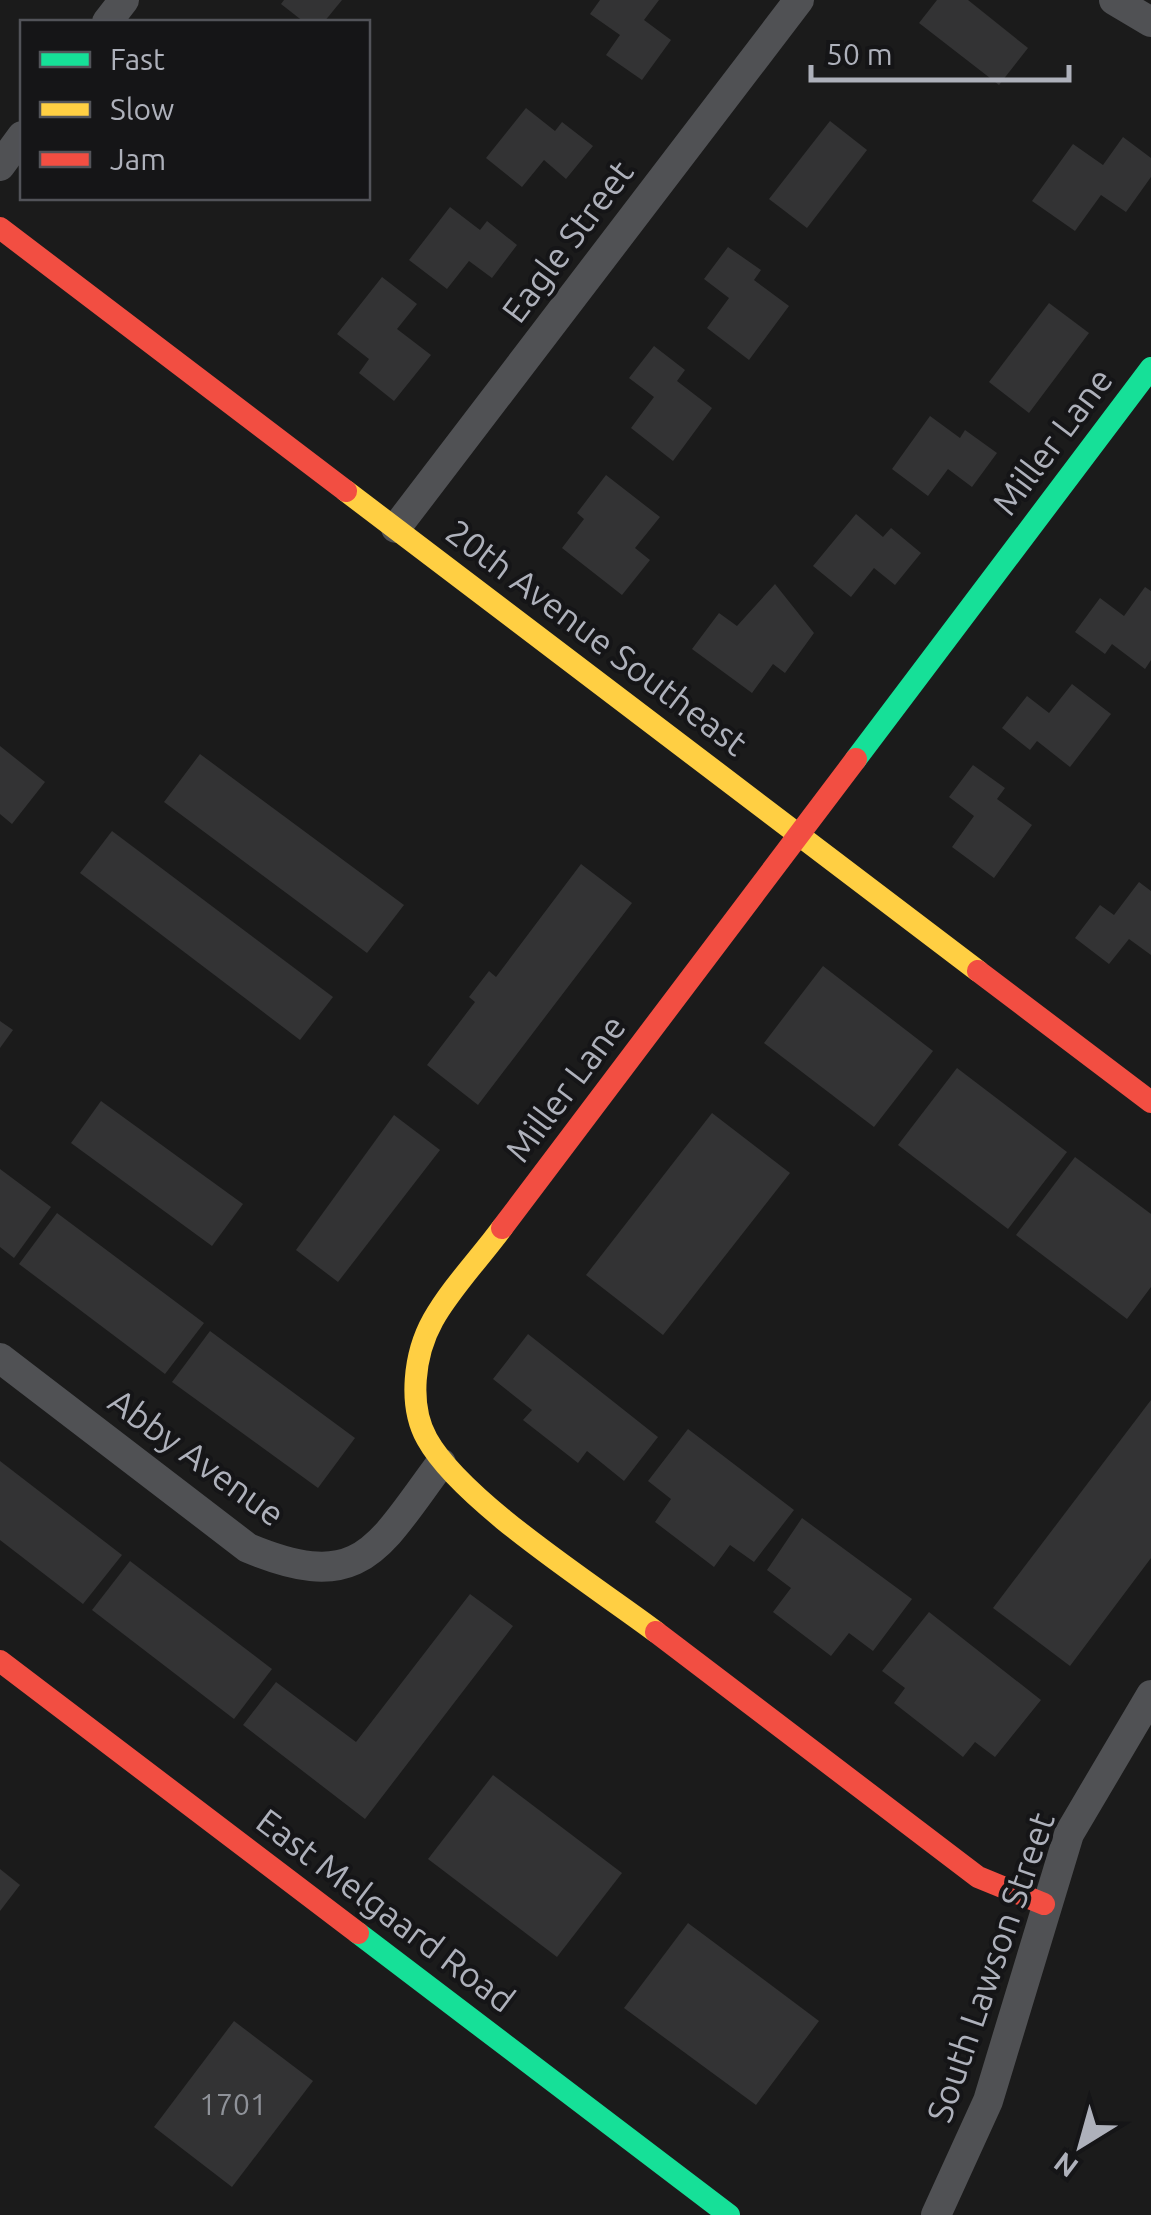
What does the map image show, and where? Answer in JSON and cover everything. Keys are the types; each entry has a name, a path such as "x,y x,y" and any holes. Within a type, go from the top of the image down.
{"street":[{"name":"Eagle Street","path":"396,528 798,0"},
{"path":"1114,0 1151,22"},
{"path":"0,166 20,139"},
{"name":"20th Avenue Southeast","path":"0,228 1151,1102"},
{"name":"Miller Lane","path":"1044,1904 978,1877 771,1724 480,1498 441,1463 421,1429 413,1376 432,1321 1151,368"},
{"name":"Abby Avenue","path":"0,1358 248,1548 286,1564 320,1570 342,1568 365,1554 441,1463"},
{"name":"East Melgaard Road","path":"0,1661 729,2215"},
{"name":"South Lawson Street","path":"936,2215 988,2101 1044,1904 1069,1834 1151,1696"}],"building":[{"path":"284,0 342,0 326,20 301,20 281,4"},
{"path":"600,0 659,0 644,20 671,40 642,80 606,55 620,35 590,14"},
{"path":"937,0 968,0 1028,48 999,85 919,23"},
{"path":"526,108 555,131 562,122 593,146 566,179 544,160 522,187 486,158"},
{"path":"830,121 867,150 807,228 769,199"},
{"path":"1123,137 1151,158 1151,177 1126,212 1101,195 1075,231 1032,201 1073,144 1103,165"},
{"path":"450,207 480,230 487,221 517,245 492,278 469,261 447,289 409,260"},
{"path":"728,247 761,270 754,280 789,306 749,360 707,328 729,298 704,279"},
{"path":"382,277 417,304 397,329 431,355 394,401 359,373 369,359 337,334"},
{"path":"1049,303 1089,333 1029,413 989,382"},
{"path":"654,346 685,370 677,381 712,408 673,461 631,428 654,397 629,378"},
{"path":"930,416 960,438 965,430 997,453 972,487 948,469 928,496 892,469"},
{"path":"606,475 660,517 635,548 650,560 622,595 562,548 584,519 577,513"},
{"path":"856,514 883,537 891,528 921,553 895,585 874,568 851,597 813,566"},
{"path":"775,584 814,633 785,673 773,664 752,693 692,649 719,613 737,626"},
{"path":"1145,587 1151,591 1151,660 1145,669 1112,644 1105,654 1075,632 1100,598 1124,616"},
{"path":"1072,684 1111,714 1070,767 1037,741 1030,750 1002,728 1027,696 1049,713"},
{"path":"0,746 45,782 12,824 0,814"},
{"path":"200,754 404,905 367,953 164,802"},
{"path":"973,765 1005,788 997,799 1032,825 994,878 952,847 974,816 949,797"},
{"path":"112,831 333,997 300,1040 80,873"},
{"path":"581,864 632,903 478,1105 427,1065 475,1002 469,997 489,971 496,977"},
{"path":"1139,882 1151,891 1151,955 1129,939 1109,964 1075,938 1100,905 1114,915"},
{"path":"823,966 933,1051 874,1127 764,1043"},
{"path":"0,1021 13,1030 0,1048"},
{"path":"957,1068 1067,1152 1008,1229 898,1145"},
{"path":"101,1101 243,1204 212,1246 71,1143"},
{"path":"712,1113 790,1173 663,1335 586,1275"},
{"path":"394,1115 440,1150 338,1282 296,1250"},
{"path":"1075,1157 1151,1214 1151,1287 1127,1319 1016,1235"},
{"path":"0,1169 51,1207 14,1258 0,1247"},
{"path":"57,1213 204,1323 165,1374 19,1264"},
{"path":"210,1331 355,1438 318,1488 172,1382"},
{"path":"528,1334 658,1437 624,1481 587,1451 578,1463 523,1420 532,1410 493,1379"},
{"path":"1151,1400 1151,1558 1070,1666 993,1608"},
{"path":"688,1429 794,1510 754,1562 730,1545 714,1567 655,1522 671,1499 648,1481"},
{"path":"0,1461 122,1555 83,1604 0,1540"},
{"path":"802,1518 912,1599 873,1651 849,1633 831,1656 773,1612 791,1588 767,1570"},
{"path":"130,1561 272,1669 234,1719 92,1610"},
{"path":"470,1594 513,1626 365,1819 243,1725 276,1682 356,1742"},
{"path":"929,1612 1041,1700 995,1757 975,1742 963,1757 894,1703 905,1688 882,1671"},
{"path":"493,1775 622,1873 557,1957 428,1859"},
{"path":"0,1869 20,1885 0,1911"},
{"path":"688,1923 819,2021 756,2105 624,2008"},
{"path":"234,2021 313,2081 232,2187 154,2127"}],"traffic: fast":[{"path":"856,759 1151,368"},
{"path":"358,1933 729,2215"}],"traffic: slow":[{"path":"346,491 978,971"},
{"path":"502,1228 448,1296 427,1333 416,1380 421,1426 444,1463 499,1516 656,1632"}],"traffic: jam":[{"path":"0,228 346,491"},
{"path":"502,1228 856,759"},
{"path":"978,971 1151,1102"},
{"path":"656,1632 978,1877 1044,1904"},
{"path":"0,1661 358,1933"}]}
